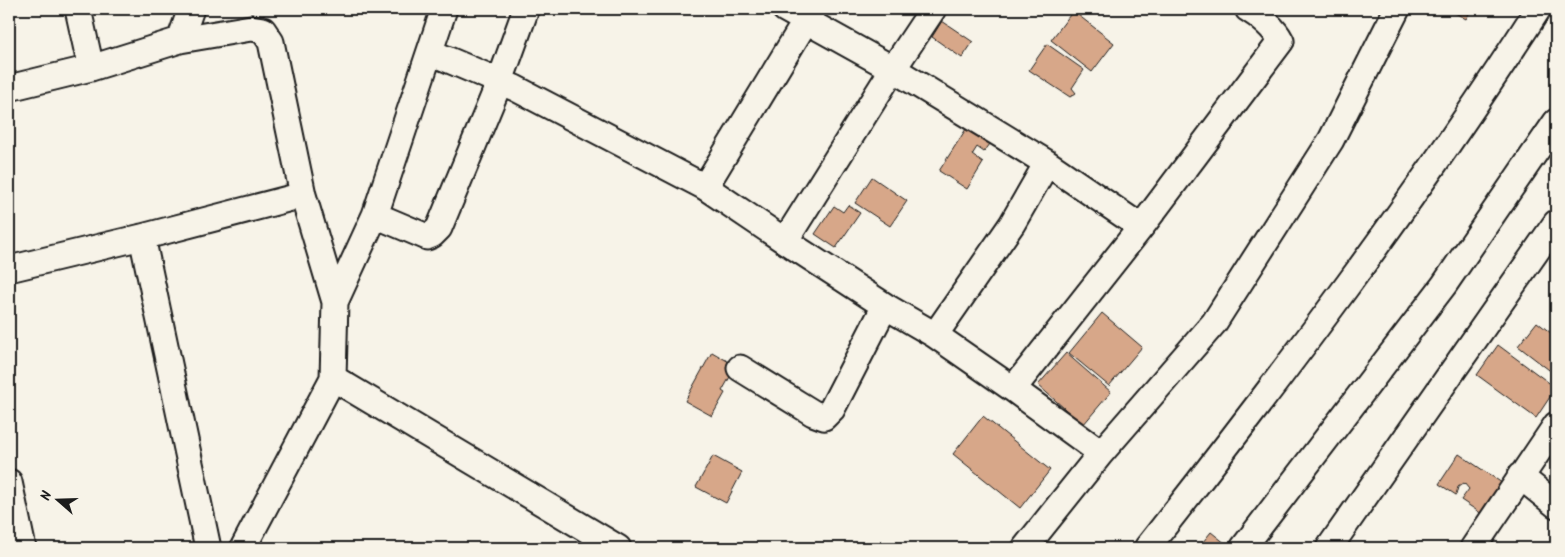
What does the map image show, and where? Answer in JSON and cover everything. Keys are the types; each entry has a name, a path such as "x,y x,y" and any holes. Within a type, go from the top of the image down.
{"street":[{"path":"78,9 91,68"},
{"path":"180,40 191,9"},
{"path":"336,302 375,214 444,9"},
{"path":"375,214 427,237 432,236 439,228 500,81 526,9"},
{"path":"785,242 893,69 933,9"},
{"path":"1013,389 1140,227 1281,41 1279,36 1254,12 1248,9"},
{"path":"1025,548 1100,453 1214,323 1331,140 1397,9"},
{"path":"1147,548 1249,419 1378,245 1485,92 1538,9"},
{"path":"706,187 801,13 1046,163 1140,227"},
{"path":"9,88 91,68 180,40 251,28 263,30 270,42 303,195 336,302 333,378 253,545"},
{"path":"430,52 500,81 706,187 785,242 885,306 935,335 1100,453"},
{"path":"1243,548 1444,286 1556,122"},
{"path":"935,335 1012,224 1046,163"},
{"path":"9,269 303,195"},
{"path":"1329,548 1556,223"},
{"path":"142,237 208,548"},
{"path":"740,368 813,413 824,417 832,409 885,306"},
{"path":"333,378 618,548"},
{"path":"1473,548 1556,425"},
{"path":"1520,476 1556,505"},
{"path":"9,482 24,548"}],"building":[{"path":"1448,9 1472,9 1466,19"},
{"path":"1073,11 1114,43 1092,72 1051,40"},
{"path":"942,21 973,42 962,58 932,37"},
{"path":"1047,44 1084,70 1072,88 1076,93 1070,97 1029,70"},
{"path":"966,129 990,144 984,152 977,147 972,155 983,163 967,189 939,171"},
{"path":"872,177 907,201 890,226 855,203"},
{"path":"848,205 860,213 836,248 815,234 834,206 843,212"},
{"path":"1102,313 1142,347 1109,386 1069,353"},
{"path":"1537,322 1556,337 1556,369 1553,373 1518,346"},
{"path":"1498,345 1556,388 1536,418 1477,375"},
{"path":"712,352 736,366 722,391 725,393 712,416 685,401"},
{"path":"1066,353 1111,392 1083,425 1038,385"},
{"path":"983,416 1050,470 1020,508 953,454"},
{"path":"1459,454 1502,483 1482,514 1461,500 1469,489 1464,483 1458,487 1456,495 1439,484"},
{"path":"713,456 742,472 726,503 696,487"},
{"path":"1211,532 1231,548 1198,548"}]}
